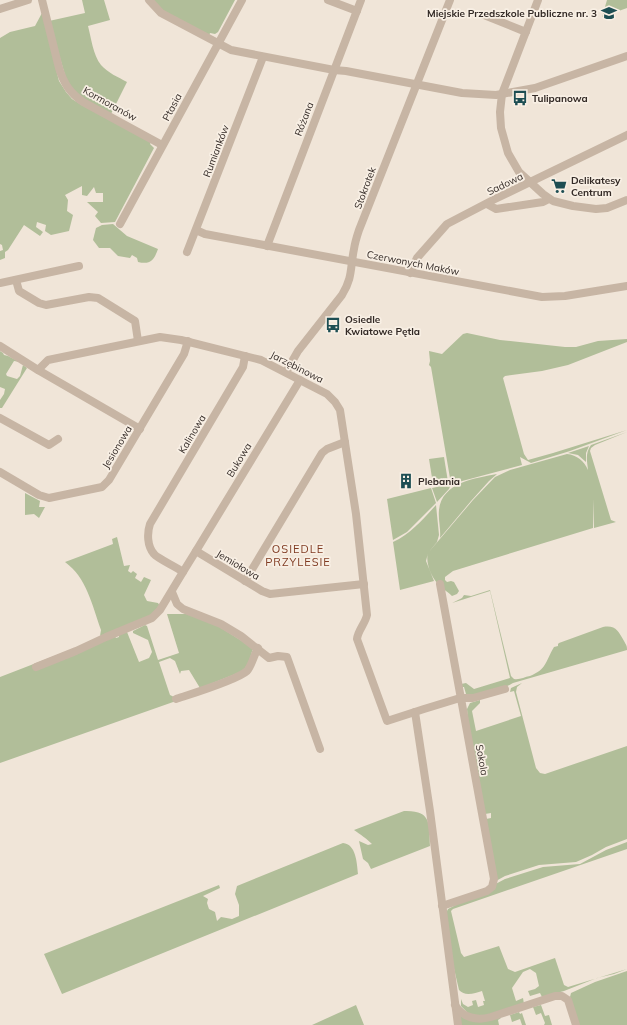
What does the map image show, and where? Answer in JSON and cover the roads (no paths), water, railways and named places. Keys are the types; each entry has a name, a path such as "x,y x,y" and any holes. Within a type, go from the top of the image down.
{"street":[{"path":"0,8 28,0"},
{"name":"Kormoranów","path":"42,0 62,79 72,93 83,102 162,145"},
{"path":"149,0 161,13 217,44 231,50 467,94 502,94 535,88 627,56"},
{"name":"Ptasia","path":"120,224 242,0"},
{"path":"328,0 357,11"},
{"name":"Różana","path":"267,246 361,0"},
{"name":"Stokrotek","path":"286,372 298,351 342,295 348,285 351,277 354,247 359,230 450,0"},
{"path":"538,0 502,94 500,112 504,142 519,172 548,199 573,206 596,209 607,208 627,200"},
{"path":"484,16 526,32"},
{"name":"Rumianków","path":"187,252 263,57"},
{"name":"Sadowa","path":"410,273 417,258 443,228 487,204 627,135"},
{"path":"487,204 496,209 543,202 548,199"},
{"name":"Czerwonych Maków","path":"196,230 205,234 542,297 565,296 627,286"},
{"path":"0,283 79,266"},
{"path":"16,280 19,290 39,303 46,305 89,297 98,298 135,321 138,342"},
{"name":"Jarzębinowa","path":"38,370 48,360 160,337 188,341 261,360 327,394 336,402 340,410 356,514 367,615 365,624 357,634 357,639 387,722 415,712"},
{"name":"Jesionowa","path":"0,472 39,495 49,498 102,486 109,480 140,429 184,354 188,341"},
{"path":"0,346 38,370 140,429"},
{"name":"Kalinowa","path":"183,572 154,554 147,533 152,520 243,367 245,356"},
{"name":"Bukowa","path":"196,551 300,380"},
{"path":"0,418 42,443 49,445 58,439"},
{"path":"245,581 322,453 327,449 345,442"},
{"path":"36,667 76,652 116,632 148,620 158,613 196,551"},
{"name":"Jemiołowa","path":"196,551 262,591 270,594 364,584"},
{"name":"Sokola","path":"440,584 494,882 492,887 484,893 443,907"},
{"path":"172,592 177,604 183,609 221,624 258,648 269,658 278,656 287,658 320,749"},
{"path":"176,699 234,678 245,672 248,669 258,648"},
{"path":"458,1025 415,712 460,698 473,698 505,689"},
{"path":"455,1005 466,1016 482,1019 555,996 564,997 569,1002 576,1025"}],"place":[{"name":"Miejskie Przedszkole Publiczne nr. 3","path":"609,13"},
{"name":"Tulipanowa","path":"520,98"},
{"name":"Delikatesy Centrum","path":"559,186"},
{"name":"Osiedle Kwiatowe Pętla","path":"333,325"},
{"name":"Plebania","path":"406,481"}],"district":[{"name":"OSIEDLE PRZYLESIE","path":"298,555"}]}
